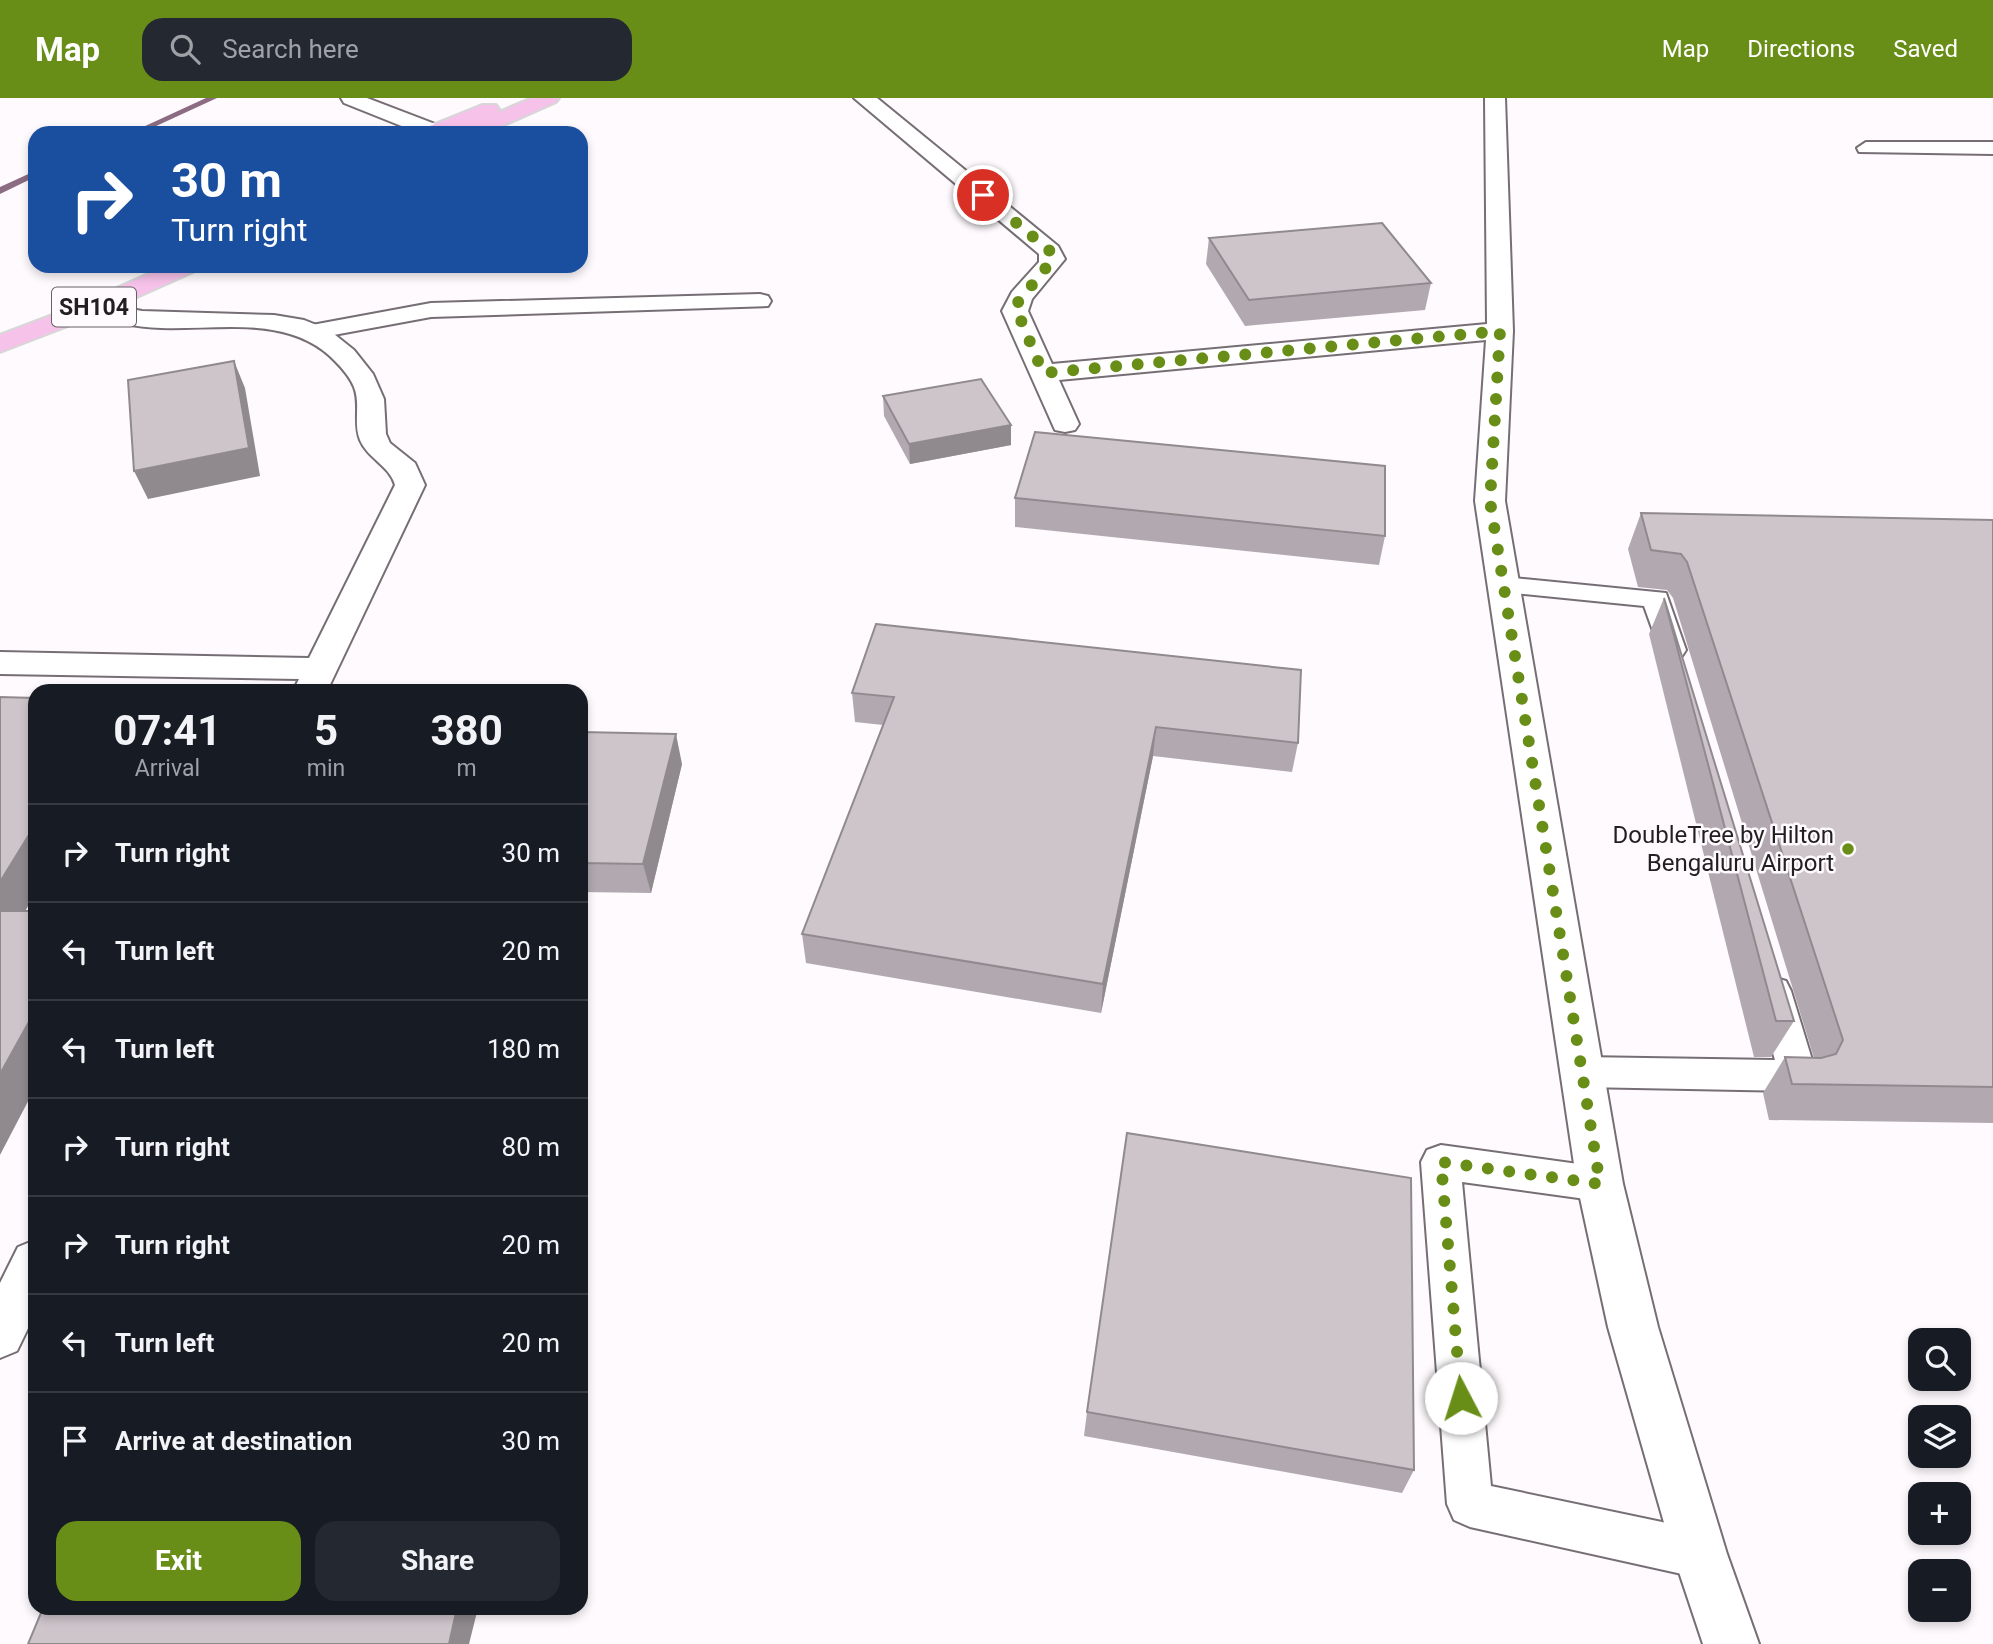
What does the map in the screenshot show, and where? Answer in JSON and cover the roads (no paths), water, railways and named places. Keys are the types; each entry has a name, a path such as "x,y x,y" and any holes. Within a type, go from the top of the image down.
{"main road":[{"path":"450,126 513,98"},
{"path":"484,126 549,98"},
{"name":"SH104","path":"0,321 74,294 120,273"},
{"name":"SH104","path":"0,344 90,309 170,273"}],"street":[{"path":"864,98 1050,251 1053,259 1049,267 1015,306 1065,424"},
{"path":"1495,98 1500,331 1490,501 1600,1184 1633,1327 1700,1554 1731,1644"},
{"path":"352,99 417,126"},
{"path":"0,663 316,680 410,485 405,468 387,459 373,444 367,383 343,351 312,332 276,323 142,319 90,309"},
{"path":"1043,373 1500,331"},
{"path":"0,1335 28,1277"}],"lane":[{"path":"1866,148 1993,148"},
{"path":"312,332 431,310 760,301"},
{"path":"1503,585 1656,598 1680,678"},
{"path":"1582,1073 1798,1076 1762,957"},
{"path":"1600,1184 1441,1162 1470,1504 1700,1554"}],"waterway":[{"path":"150,126 213,98"},
{"path":"0,191 28,177"}],"place":[{"name":"DoubleTree by Hilton Bengaluru Airport","path":"1848,849"}]}
